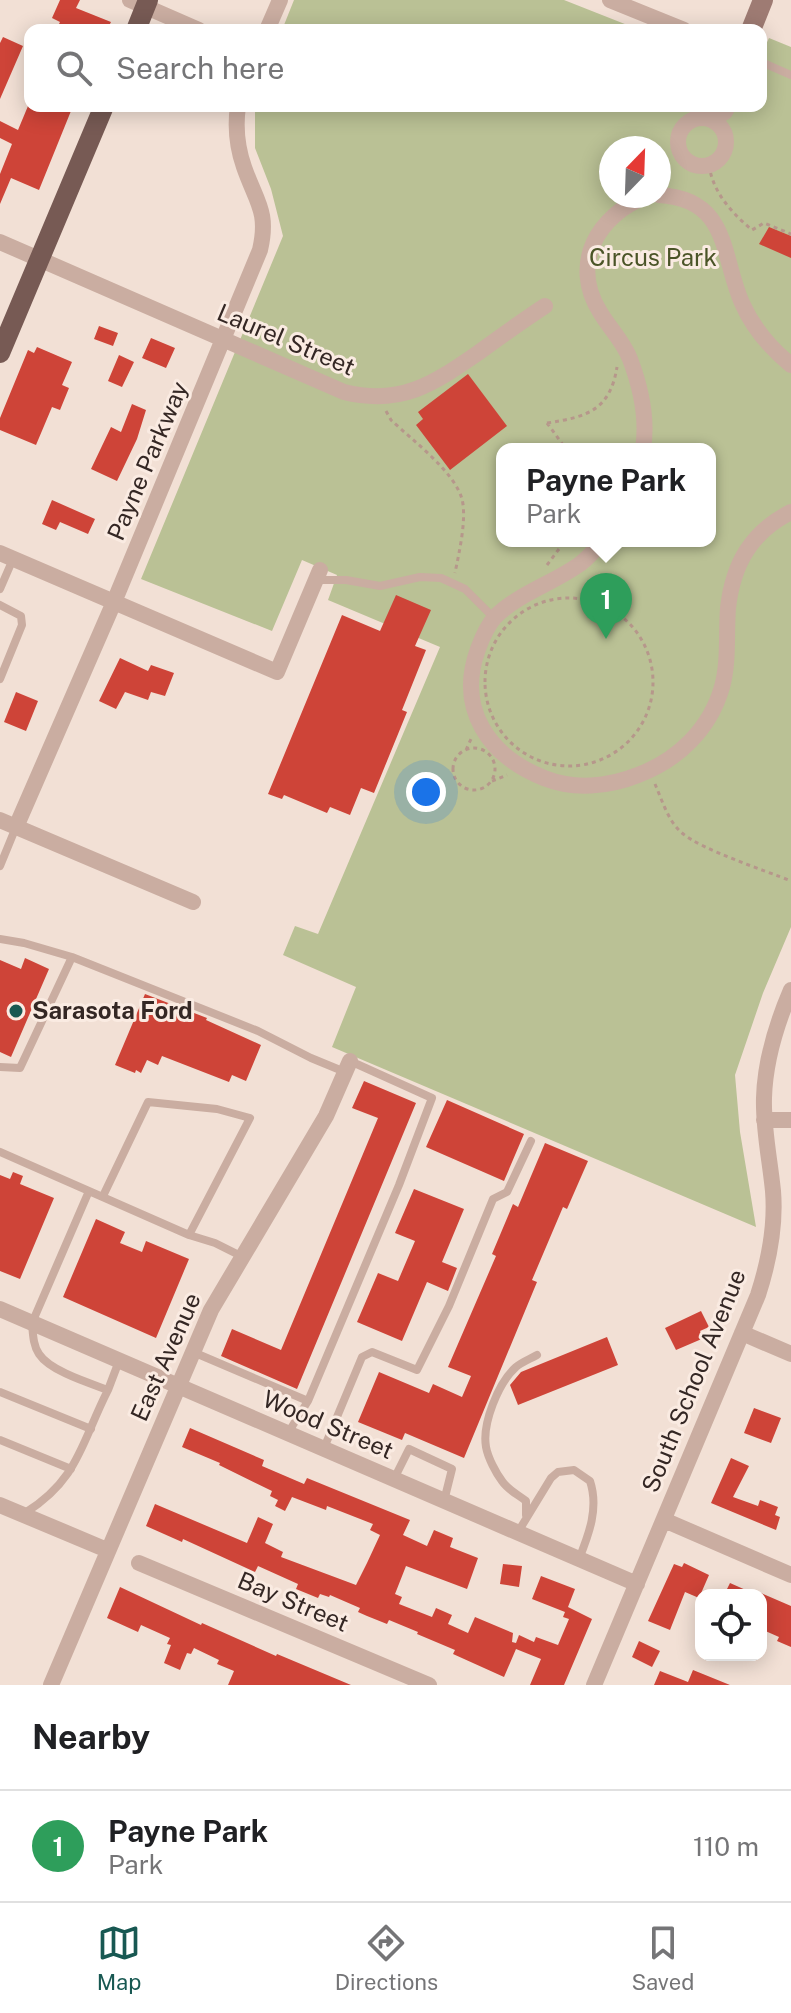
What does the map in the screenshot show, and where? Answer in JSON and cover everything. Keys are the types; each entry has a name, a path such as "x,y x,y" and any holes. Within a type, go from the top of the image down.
{"main road":[{"path":"137,24 141,2"},
{"path":"0,353 101,112"}],"street":[{"path":"270,24 280,0"},
{"path":"610,0 669,24"},
{"path":"753,24 763,0"},
{"path":"141,2 187,24"},
{"name":"Payne Parkway","path":"16,827 256,264 265,230 263,210 244,167 235,128 237,112"},
{"path":"710,113 724,132 722,156 709,165 689,163 679,151 682,128 688,122 710,113"},
{"path":"671,198 703,210 715,223 724,241 740,301 759,334 791,365"},
{"path":"622,208 608,219 593,239 587,261 587,281 600,313 622,341 642,396 644,443"},
{"name":"Laurel Street","path":"0,242 344,392 378,397 399,395 437,381 545,306"},
{"path":"598,547 581,565 514,602 494,618 484,633 471,682 473,711 491,743 520,769 553,782 591,787 630,779 664,765 689,744 712,713 723,685 729,605 741,561 747,546 771,522 791,512"},
{"path":"6,555 277,672 317,575"},
{"path":"0,820 193,902"},
{"name":"South School Avenue","path":"594,1685 758,1295 771,1242 773,1193 764,1120 765,1071 772,1041 791,990"},
{"name":"East Avenue","path":"51,1685 211,1310 326,1116 347,1066"},
{"path":"764,1120 791,1120"},
{"name":"Wood Street","path":"0,1309 637,1584"},
{"path":"742,1333 791,1354"},
{"path":"0,1505 107,1550"},
{"path":"664,1520 791,1575"},
{"name":"Bay Street","path":"139,1563 429,1685"}],"lane":[{"path":"767,65 791,75"},
{"path":"0,589 6,555"},
{"path":"317,575 380,586 420,577 441,578 473,596 494,618"},
{"path":"0,605 18,614 22,620 0,679"},
{"path":"0,866 16,827"},
{"path":"0,939 72,957 258,1031 311,1058 347,1066 432,1098 399,1185 308,1401 288,1433"},
{"path":"0,1067 20,1068 72,957"},
{"path":"103,1196 148,1102 217,1109 250,1118 189,1235"},
{"path":"324,1449 362,1357 372,1352 417,1370 449,1306 493,1199 507,1192 531,1141"},
{"path":"0,1152 243,1257"},
{"path":"89,1191 32,1323 35,1345 41,1358 66,1373 108,1390"},
{"path":"193,1352 308,1401"},
{"path":"526,1515 526,1501 508,1489 499,1478 486,1448 487,1433 494,1405 507,1378 518,1365 537,1355"},
{"path":"23,1515 47,1500 71,1469 119,1361"},
{"path":"0,1392 91,1429"},
{"path":"0,1440 71,1469"},
{"path":"394,1479 409,1449 452,1469 444,1501"},
{"path":"518,1533 545,1485 558,1472 574,1470 590,1481 595,1507 579,1559"}],"path":[{"path":"709,165 711,177 725,204 752,230 764,223 791,234"},
{"path":"562,443 547,423 579,417 592,411 610,393 617,368"},
{"path":"378,397 391,420 451,478 462,500 461,540 453,582"},
{"path":"546,567 561,547"},
{"path":"545,595 513,612 489,643 482,664 482,701 501,738 527,760 556,771"},
{"path":"574,596 607,605 633,625 650,654 655,687 646,719 625,746 596,763 563,767 531,758 504,738 487,708 485,675 493,645 513,618 541,601 574,596"},
{"path":"470,748 486,751 493,760 515,775 504,775 486,787 470,790 457,781 453,765 462,751 470,748"},
{"path":"492,781 495,773 493,760"},
{"path":"654,781 667,813 681,832 697,842 791,881"}],"green space":[{"path":"294,0 564,0 625,24 284,24"},
{"name":"Circus Park","path":"769,38 791,47 791,927 763,993 735,1075 740,1132 756,1227 332,1047 356,987 283,955 295,926 318,934 440,647 328,600 337,575 302,560 272,631 141,579 283,236 271,189 255,148 255,112 767,112 767,42"}],"building":[{"path":"60,0 80,0 76,8 111,22 59,24 52,18"},
{"path":"3,37 23,46 0,99 0,43"},
{"path":"26,112 71,112 39,190 11,178 0,204 0,174 12,144 0,138 0,121 18,130"},
{"path":"769,227 791,236 791,258 759,244"},
{"path":"99,326 118,333 113,346 94,339"},
{"path":"151,338 175,348 166,368 142,358"},
{"path":"37,347 72,362 62,385 69,388 60,410 52,407 36,445 0,430 0,418 28,350 34,353"},
{"path":"119,355 134,362 122,387 108,381"},
{"path":"468,374 507,426 450,470 416,425 423,419 418,412"},
{"path":"132,404 146,410 137,439 117,481 91,469 111,427 121,432"},
{"path":"52,500 95,519 88,534 60,522 56,530 42,524"},
{"path":"396,595 431,610 415,646 426,650 402,710 407,712 374,793 361,788 350,815 330,807 327,813 284,795 282,799 268,794 342,615 380,631"},
{"path":"120,658 148,671 151,665 174,673 165,696 151,692 148,700 125,692 116,709 99,701"},
{"path":"16,692 38,701 26,731 4,722"},
{"name":"Sarasota Ford","path":"25,958 49,969 11,1057 0,1052 0,960 21,969"},
{"path":"145,994 207,1018 261,1045 246,1081 232,1075 229,1082 162,1056 158,1065 147,1060 141,1073 115,1065"},
{"path":"364,1081 416,1103 297,1389 221,1356 232,1329 281,1350 378,1118 352,1108"},
{"path":"447,1100 524,1134 504,1181 426,1147"},
{"path":"545,1143 588,1161 567,1209 563,1207 532,1280 537,1282 464,1458 405,1433 402,1440 358,1422 379,1372 429,1393 433,1384 462,1397 471,1376 448,1367 496,1256 492,1254 513,1204 518,1207"},
{"path":"13,1172 23,1176 20,1184 54,1198 20,1279 0,1271 0,1175 10,1179"},
{"path":"414,1189 464,1209 442,1262 457,1268 448,1291 427,1282 402,1341 357,1322 378,1273 398,1281 415,1241 395,1233"},
{"path":"96,1219 125,1232 120,1243 142,1252 146,1241 189,1259 156,1338 63,1297"},
{"path":"701,1311 709,1327 700,1331 704,1338 676,1350 665,1328"},
{"path":"607,1337 618,1365 518,1405 510,1385 521,1372"},
{"path":"754,1408 781,1418 771,1443 744,1433"},
{"path":"190,1428 264,1460 262,1466 304,1484 307,1478 410,1520 403,1535 427,1546 434,1530 453,1538 450,1547 478,1558 467,1589 406,1566 395,1594 402,1597 399,1604 432,1617 436,1608 452,1615 448,1624 468,1633 475,1617 513,1633 512,1642 516,1643 519,1635 534,1642 536,1637 558,1645 569,1619 563,1617 565,1612 532,1599 541,1576 575,1589 568,1607 592,1619 564,1685 530,1685 541,1659 516,1649 504,1677 453,1654 455,1650 418,1632 389,1620 387,1624 367,1616 358,1612 360,1608 330,1595 320,1594 318,1598 296,1589 298,1584 258,1566 255,1572 183,1539 182,1542 146,1526 155,1504 247,1543 258,1517 273,1524 265,1543 283,1552 281,1557 356,1585 380,1535 370,1530 373,1524 327,1506 326,1510 292,1497 285,1511 275,1506 278,1500 270,1496 272,1491 182,1447"},
{"path":"731,1458 749,1466 733,1497 758,1506 760,1500 778,1507 775,1515 780,1517 776,1530 711,1503"},
{"path":"684,1563 709,1575 703,1589 695,1589 695,1596 685,1592 670,1630 648,1621 674,1564 682,1567"},
{"path":"503,1564 522,1566 519,1587 500,1584"},
{"path":"730,1583 744,1589 727,1589"},
{"path":"120,1587 201,1625 351,1685 228,1685 234,1671 217,1664 219,1660 194,1648 191,1654 187,1653 180,1670 164,1663 171,1645 167,1644 170,1638 141,1625 138,1632 107,1618"},
{"path":"767,1596 791,1606 791,1647 777,1641 779,1637 767,1632"},
{"path":"639,1641 660,1651 652,1667 632,1657"},
{"path":"693,1670 730,1685 654,1685 660,1671 688,1682"}],"place":[{"name":"Payne Park","path":"606,639"},
{"name":"Sarasota Ford","path":"16,1011"}]}
